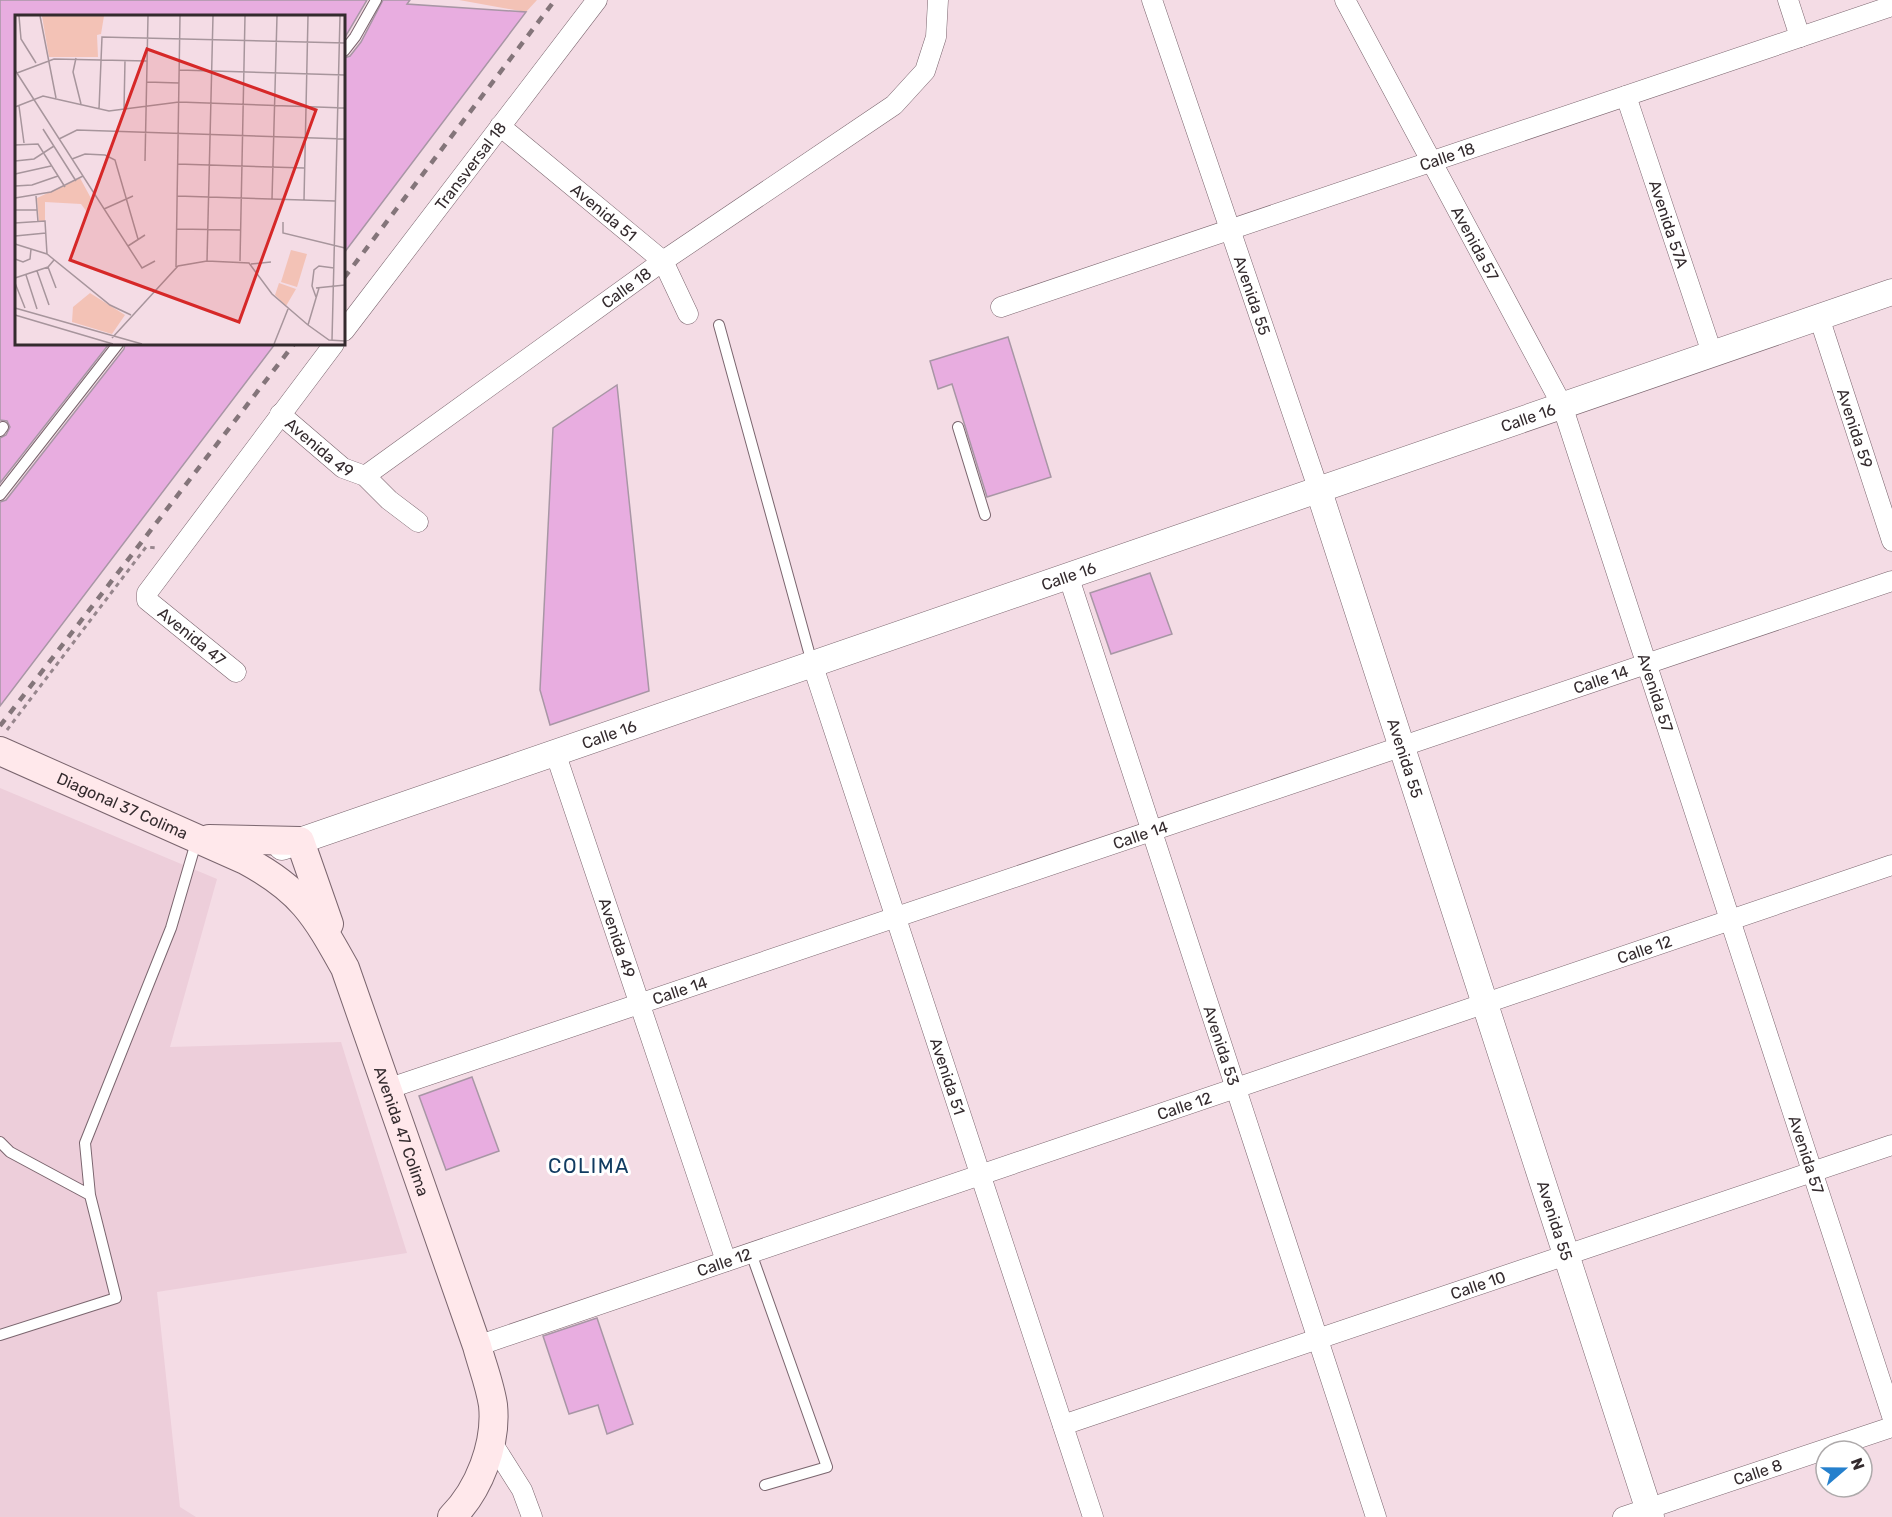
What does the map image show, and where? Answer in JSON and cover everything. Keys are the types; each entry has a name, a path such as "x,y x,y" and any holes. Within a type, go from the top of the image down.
{"main road":[{"name":"Diagonal 37 Colima","path":"3,741 198,839 245,860"},
{"path":"198,839 300,841 345,968"},
{"name":"Avenida 47 Colima","path":"245,860 287,886 306,904 345,968 477,1346 493,1404 493,1428 484,1466 465,1504 452,1517"}],"street":[{"name":"Transversal 18","path":"345,330 597,0"},
{"name":"Calle 18","path":"365,476 663,261 894,105 925,71 936,37 938,0"},
{"name":"Avenida 55","path":"1152,0 1318,488 1649,1513"},
{"name":"Avenida 57","path":"1345,0 1562,405 1892,1416"},
{"path":"1788,0 1800,37"},
{"name":"Calle 18","path":"1001,307 1892,6"},
{"name":"Avenida 57A","path":"1626,96 1712,353"},
{"name":"Avenida 51","path":"500,126 663,261 688,314"},
{"name":"Calle 16","path":"245,860 1318,488 1892,292"},
{"name":"Avenida 59","path":"1819,317 1892,541"},
{"path":"178,551 333,345"},
{"name":"Avenida 49","path":"280,414 343,468 365,476 388,500 418,522"},
{"name":"Avenida 47","path":"178,551 147,593 147,600 236,672"},
{"name":"Avenida 53","path":"1068,575 1376,1517"},
{"name":"Calle 14","path":"387,1089 1892,581"},
{"name":"Avenida 51","path":"812,663 1093,1517"},
{"name":"Avenida 49","path":"555,752 726,1261"},
{"name":"Calle 12","path":"477,1346 1892,865"},
{"name":"Calle 10","path":"1063,1425 1892,1145"},
{"name":"Calle 8","path":"1623,1517 1649,1513 1892,1427"},
{"path":"491,1441 517,1481 532,1517"}],"lane":[{"path":"345,50 376,0"},
{"name":"Avenida 51","path":"719,325 812,663"},
{"path":"0,495 117,345"},
{"path":"958,427 985,515"},
{"path":"0,1335 116,1298 90,1196 85,1143 171,928 198,839"},
{"path":"0,1142 9,1152 90,1196"},
{"path":"751,1253 827,1467 765,1485"}],"path":[{"path":"3,741 146,546 178,551"}],"shaded area":[{"path":"459,0 537,0 526,12"},
{"path":"0,788 217,879 170,1047 341,1042 407,1253 157,1292 180,1507 196,1517 0,1517"}],"building":[{"path":"0,0 367,0 345,37 345,15 15,15 15,345 108,345 0,483 0,438 6,435 10,427 7,421 0,420"},
{"path":"383,0 410,0 407,4 526,12 345,252 345,58 350,56 361,42"},
{"path":"1008,337 1051,477 987,497 952,384 938,389 930,361"},
{"path":"125,345 274,345 0,706 0,502 6,500"},
{"path":"617,385 649,691 550,725 540,690 553,428"},
{"path":"1150,573 1172,634 1111,654 1090,593"},
{"path":"472,1077 499,1151 446,1170 419,1096"},
{"path":"597,1318 633,1424 607,1434 598,1405 569,1414 543,1336"}],"railway":[{"path":"345,277 555,0"},
{"path":"0,726 293,345"}],"district":[{"name":"COLIMA","path":"589,1166"}]}
